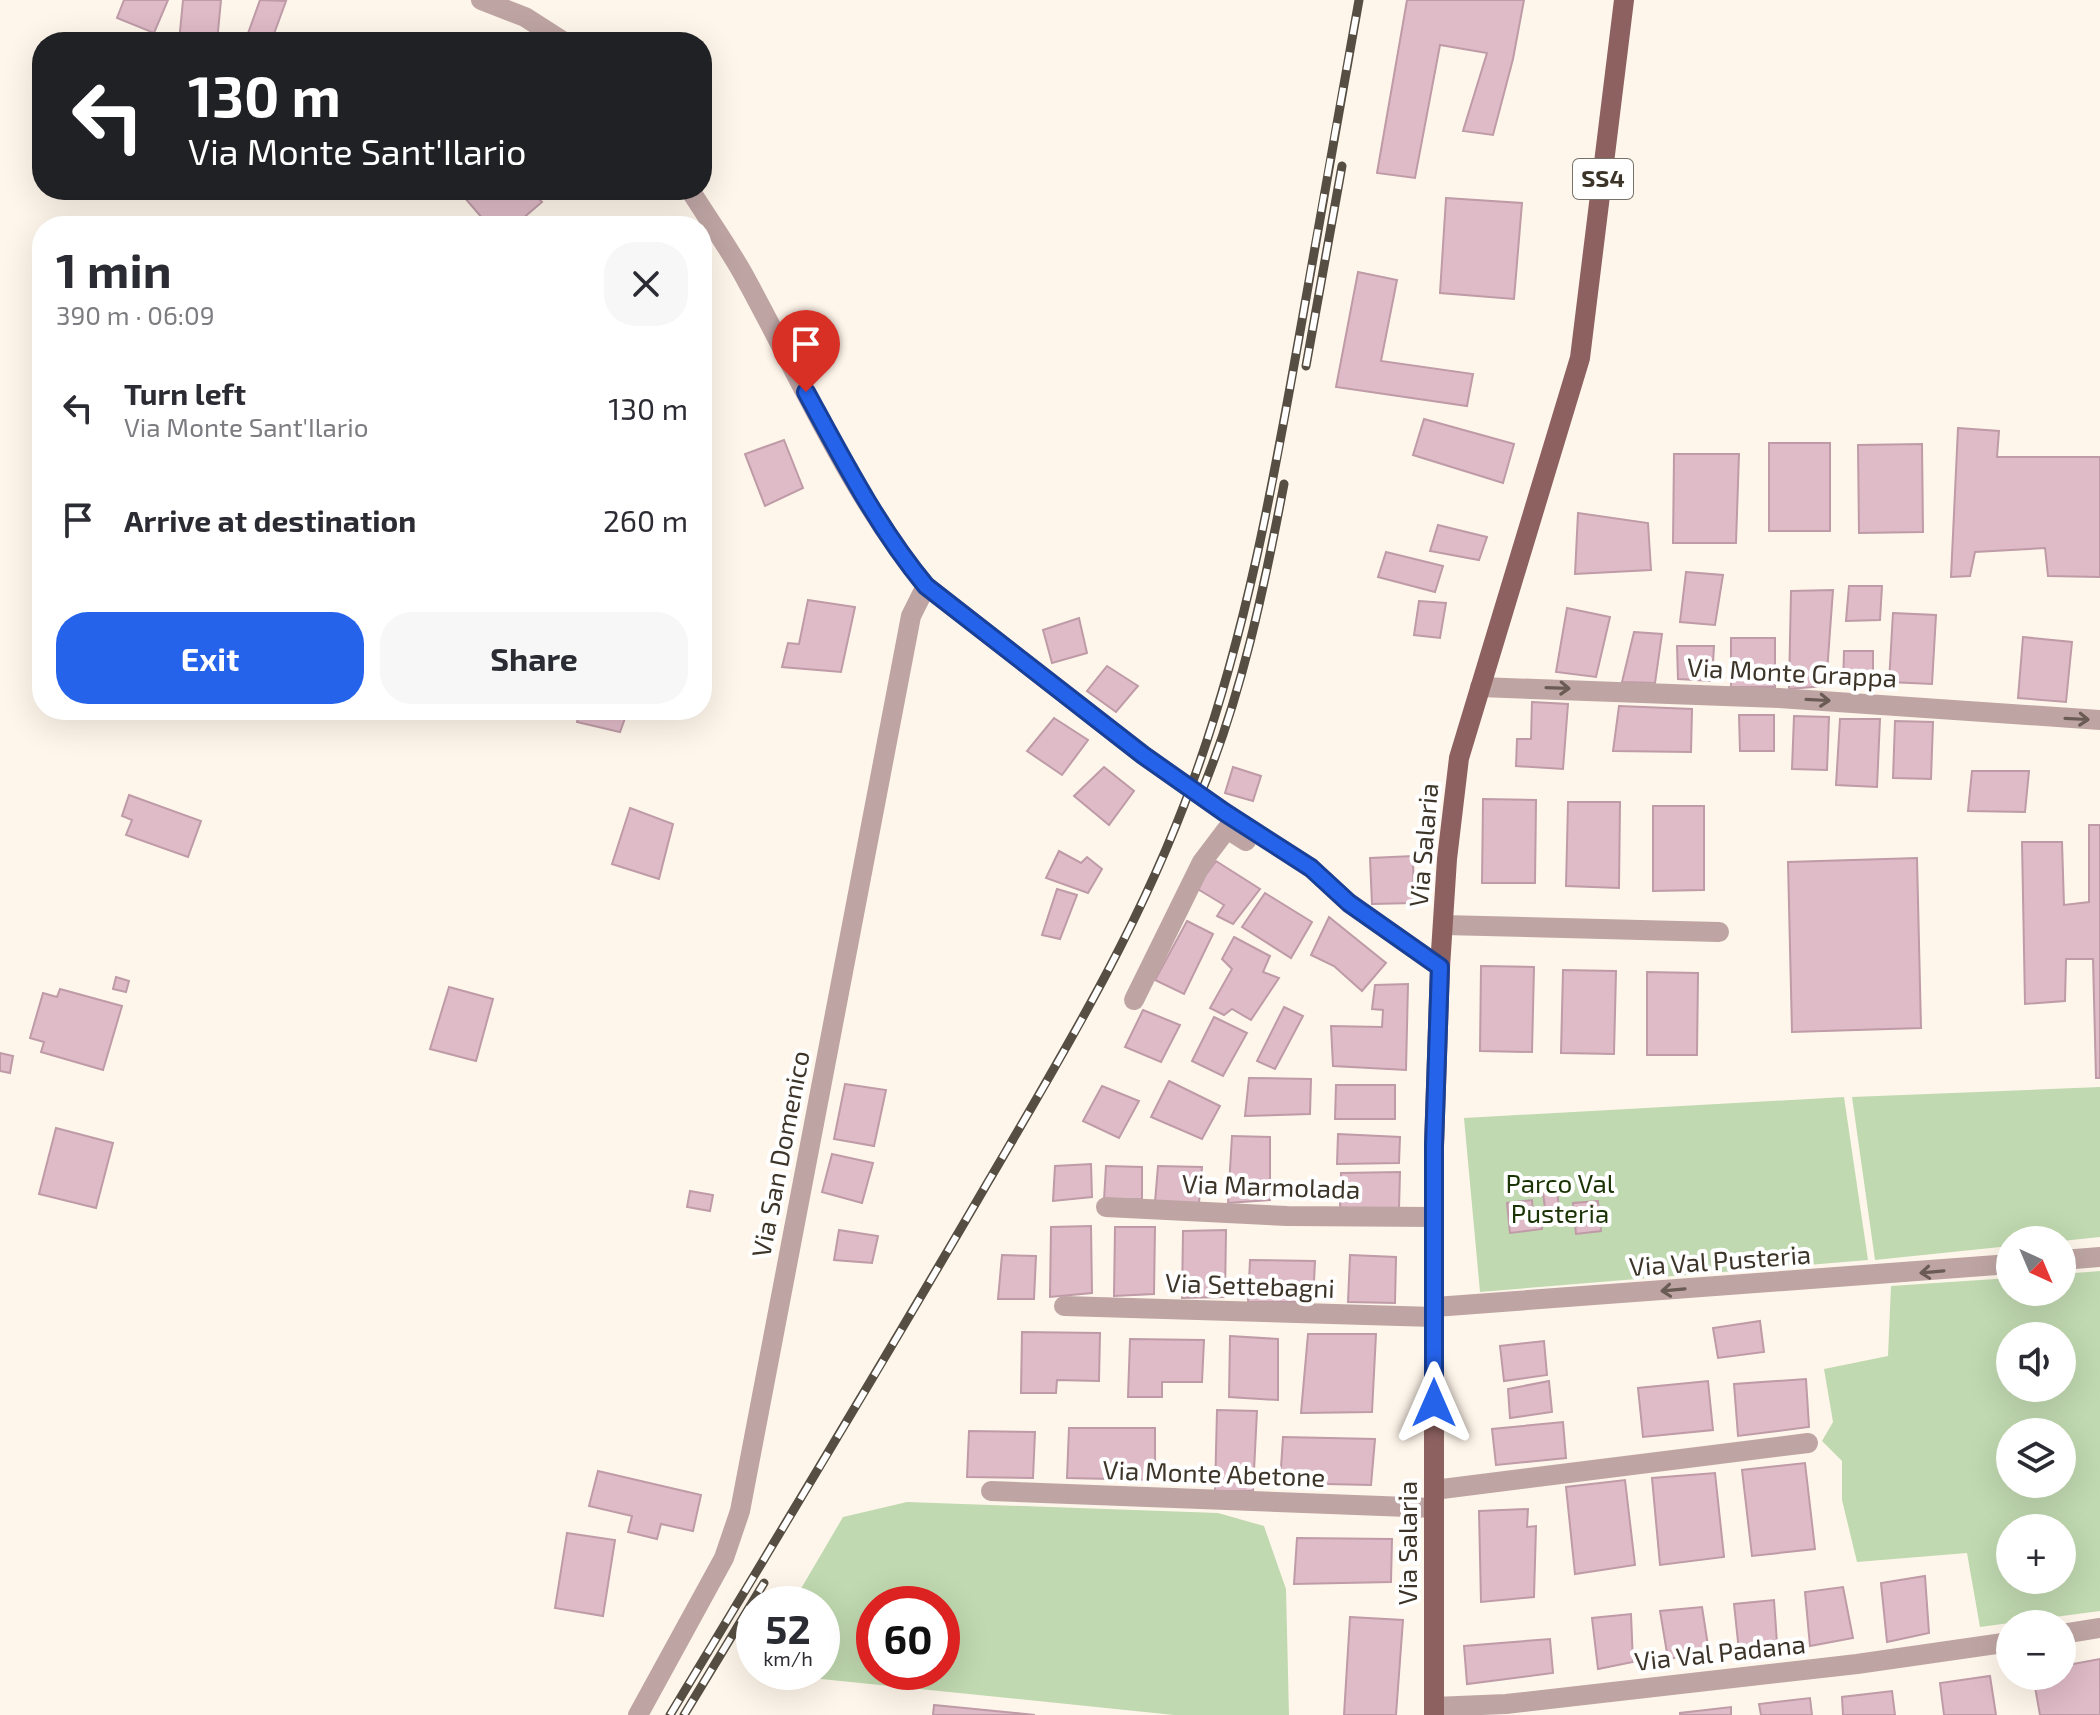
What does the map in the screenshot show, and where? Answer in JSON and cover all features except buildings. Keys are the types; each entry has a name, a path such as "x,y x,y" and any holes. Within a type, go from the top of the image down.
{"main road":[{"name":"Via Salaria","path":"1434,1711 1434,1217 1440,967 1459,758 1580,358 1624,0"}],"street":[{"path":"481,0 525,17 548,32"},
{"path":"712,224 740,268 846,466 905,560 926,586 1143,755 1311,868 1349,903 1440,967"},
{"name":"Via San Domenico","path":"638,1715 720,1566 740,1511 911,616 926,586"},
{"name":"Via Monte Grappa","path":"1480,687 1779,698 2100,720"},
{"path":"1134,1000 1202,862 1227,829 1313,885 1328,884"},
{"path":"1443,925 1719,932"},
{"name":"Via Marmolada","path":"1106,1207 1287,1216 1434,1217"},
{"path":"2076,1259 2100,1257"},
{"name":"Via Val Pusteria","path":"1434,1312 1996,1265"},
{"name":"Via Settebagni","path":"1064,1306 1434,1312"},
{"name":"Via Monte Abetone","path":"991,1491 1434,1499 1808,1443"},
{"path":"2076,1632 2100,1628"},
{"name":"Via Val Padana","path":"1434,1711 1857,1664 1996,1644"}],"green space":[{"path":"2100,1087 2100,1237 2076,1240 2076,1226 1996,1226 1996,1247 1875,1260 1852,1097"},
{"name":"Parco Val Pusteria","path":"1844,1097 1868,1260 1480,1292 1464,1118"},
{"path":"2100,1271 2100,1611 2076,1614 2076,1610 1996,1610 1996,1625 1980,1627 1967,1553 1857,1562 1842,1500 1842,1461 1822,1441 1833,1422 1824,1369 1888,1356 1891,1286 1996,1279 1996,1306 2076,1306 2076,1273"},
{"path":"907,1502 1218,1513 1264,1526 1286,1589 1289,1715 1174,1715 929,1690 960,1690 960,1586 856,1586 856,1683 840,1681 840,1586 803,1586 843,1517"}],"railway":[{"path":"670,1715 1045,1084 1126,936 1173,834 1212,724 1245,609 1282,433 1359,0"},
{"path":"1306,366 1342,166"},
{"path":"1201,793 1240,680 1260,602 1284,484"},
{"path":"684,1715 764,1583"}],"route":[{"path":"806,392 846,466 905,560 926,586 1143,755 1311,868 1349,903 1440,967 1434,1146 1434,1403"}]}
